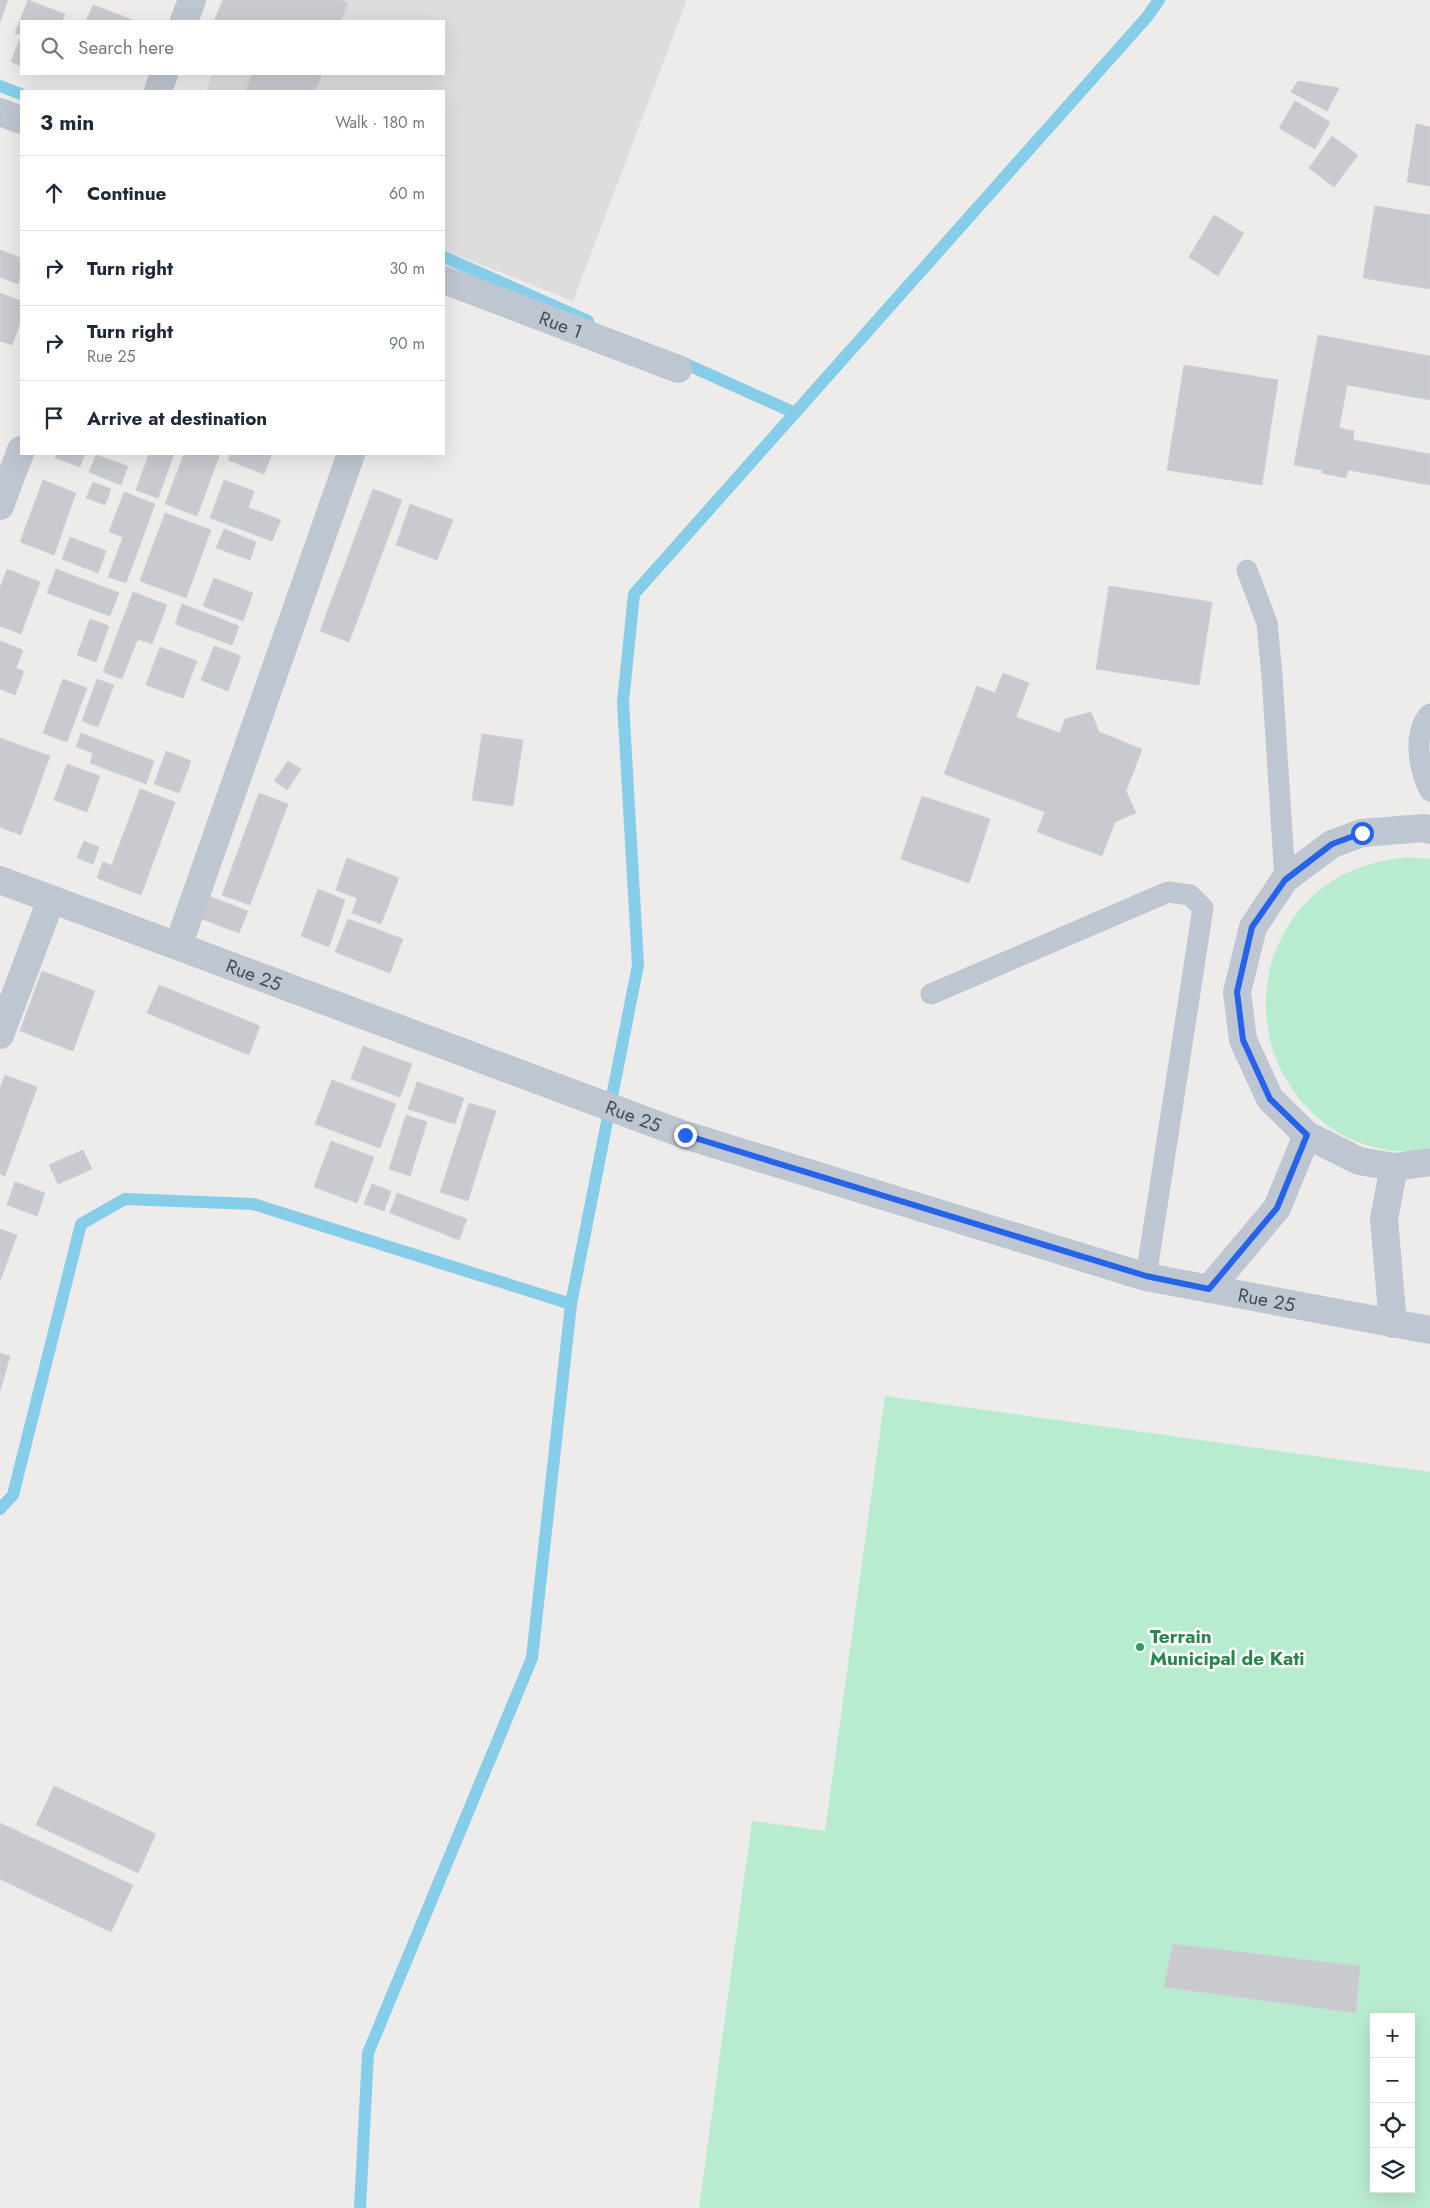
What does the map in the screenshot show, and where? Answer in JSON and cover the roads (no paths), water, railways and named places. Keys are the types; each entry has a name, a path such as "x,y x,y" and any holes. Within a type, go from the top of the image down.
{"street":[{"path":"184,20 192,0"},
{"path":"158,90 164,75"},
{"path":"0,112 20,120"},
{"name":"Rue 1","path":"445,280 678,369"},
{"path":"0,506 20,453"},
{"path":"178,946 351,455"},
{"path":"1428,827 1362,833 1332,844 1285,880 1252,927 1237,992 1243,1040 1270,1099 1307,1135 1359,1161 1394,1167 1430,1162"},
{"name":"Rue 25","path":"0,880 685,1135 1146,1276 1430,1330"},
{"path":"0,1034 51,900"},
{"path":"1209,1289 1277,1208 1307,1135"},
{"path":"1393,1324 1384,1219 1394,1167"}],"lane":[{"path":"1247,570 1267,623 1285,880"},
{"path":"1430,714 1422,722 1420,753 1423,778 1430,791"},
{"path":"931,994 1168,892 1190,895 1203,908 1146,1276"}],"waterway":[{"path":"360,2208 368,2053 532,1658 571,1304 638,965 623,702 634,594 1147,17 1159,0"},
{"path":"0,86 20,94"},
{"path":"445,257 588,321"},
{"path":"677,360 795,413"},
{"path":"0,1509 13,1495 81,1224 125,1199 253,1204 571,1304"}],"place":[{"name":"Terrain Municipal de Kati","path":"1140,1647"}]}
